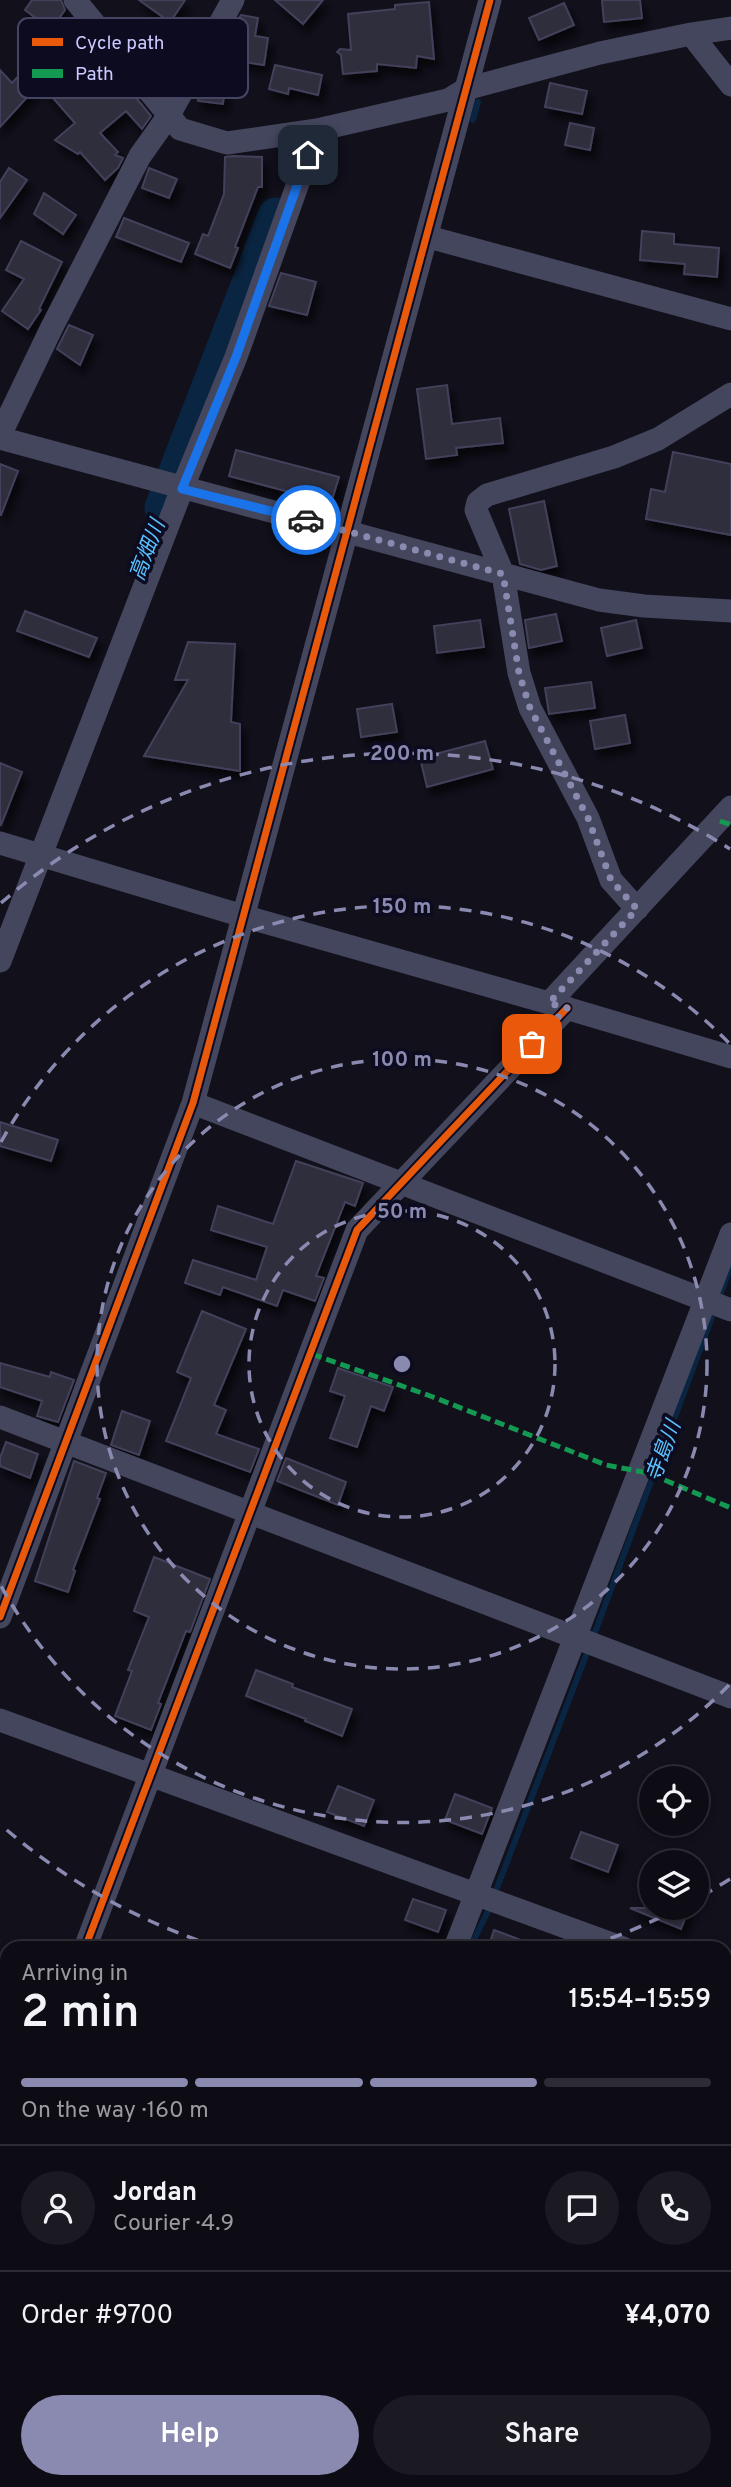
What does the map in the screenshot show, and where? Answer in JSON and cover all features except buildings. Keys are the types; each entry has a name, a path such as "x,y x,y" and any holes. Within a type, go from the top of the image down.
{"street":[{"path":"75,0 90,18"},
{"path":"223,18 233,0"},
{"path":"0,1617 193,1104 490,0"},
{"path":"155,98 180,129 227,143 317,130 448,100 466,89 600,53 731,28"},
{"path":"691,34 731,85"},
{"path":"178,98 140,156 52,327 0,437 599,600 644,607 731,611"},
{"path":"0,961 176,486 236,357 317,130"},
{"path":"428,234 436,239 731,319"},
{"path":"637,909 611,880 588,818 530,708 519,673 503,574 476,510 478,502 487,495 614,457 658,439 731,394"},
{"path":"88,1941 357,1230 558,1005 637,909 731,807"},
{"path":"0,843 731,1057"},
{"path":"193,1104 717,1305"},
{"path":"458,1941 576,1637 717,1305 731,1234"},
{"path":"0,1417 731,1697"},
{"path":"0,1720 605,1941"}],"waterway":[{"path":"473,120 478,102"},
{"name":"高畑川","path":"163,508 276,216"},
{"name":"寺島川","path":"594,1635 731,1266"},
{"name":"寺島川","path":"497,1888 588,1650"},
{"name":"寺島川","path":"473,1941 489,1909"}],"marked path":[{"path":"720,821 731,825"},
{"path":"312,1354 433,1397 606,1465 648,1473 731,1508"}],"cycle path":[{"path":"0,1617 193,1103 490,0"},
{"path":"88,1941 357,1230 567,1008"}],"way so far":[{"path":"306,520 503,574 519,673 530,708 588,818 611,880 637,909 549,1003 567,1008 532,1044"}],"route":[{"path":"306,520 182,489 236,357 308,155"}]}
